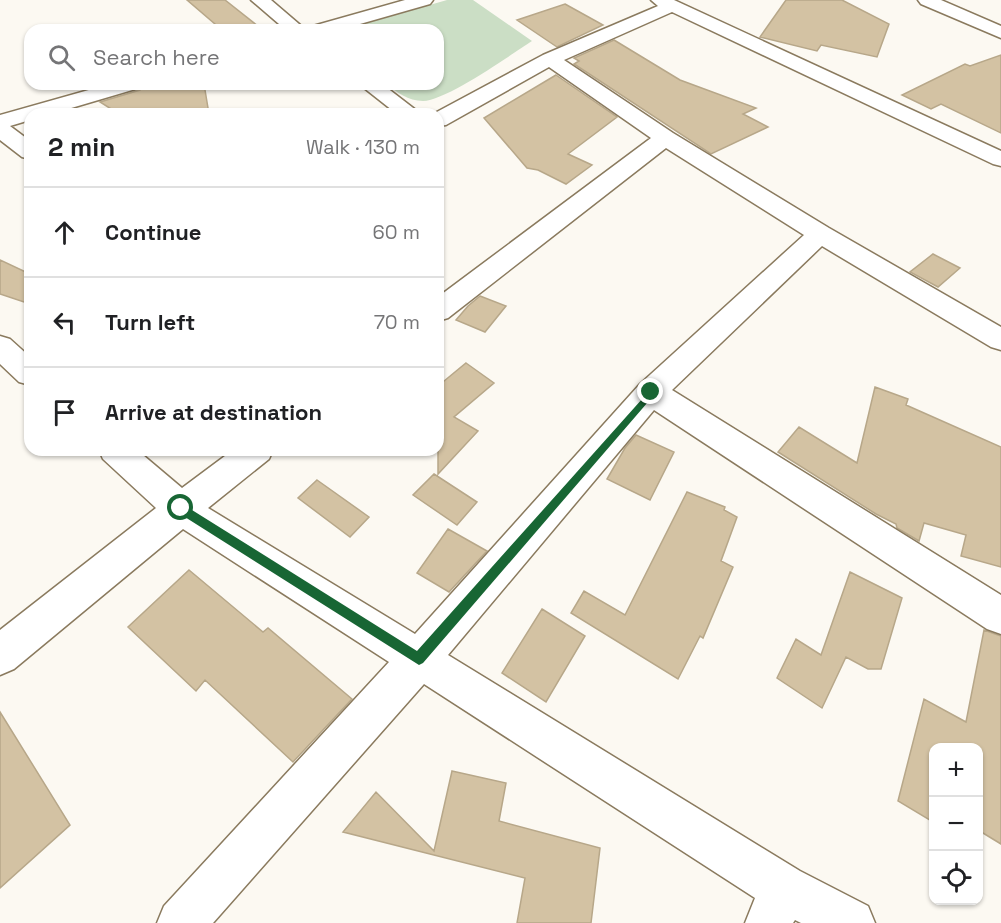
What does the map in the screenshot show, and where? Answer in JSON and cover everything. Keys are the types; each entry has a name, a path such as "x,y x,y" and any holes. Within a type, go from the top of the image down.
{"street":[{"path":"260,0 290,24"},
{"path":"340,24 424,0"},
{"path":"927,0 1001,33"},
{"path":"444,117 550,59 666,3 1000,157"},
{"path":"550,59 665,138 820,234 1001,340"},
{"path":"49,108 111,90"},
{"path":"377,90 402,108"},
{"path":"0,122 24,115"},
{"path":"0,129 24,147"},
{"path":"444,307 665,138"},
{"path":"181,923 419,659 651,392 820,234"},
{"path":"651,392 1001,616"},
{"path":"122,456 181,508 419,659 776,905 851,923"},
{"path":"0,655 181,508 249,456"}],"green space":[{"path":"447,0 473,0 532,41 462,86 434,99 418,101 395,90 444,90 444,24 364,24"}],"building":[{"path":"187,0 225,0 255,24 215,24"},
{"path":"786,0 842,0 889,24 877,57 821,45 817,51 760,37"},
{"path":"565,4 603,25 557,47 517,20"},
{"path":"614,40 680,80 756,108 743,114 768,127 711,154 574,64 579,61 574,58"},
{"path":"1001,55 1001,133 941,104 931,109 902,95 965,64 970,66"},
{"path":"556,75 617,117 568,154 592,165 566,184 538,170 527,168 484,118"},
{"path":"140,90 205,90 208,108 110,108 100,102"},
{"path":"933,254 960,268 938,287 910,272"},
{"path":"0,260 24,271 24,302 0,294"},
{"path":"480,296 506,306 485,332 456,320"},
{"path":"466,363 494,383 454,417 478,431 438,474 438,456 444,456 444,381"},
{"path":"875,387 908,399 906,405 1001,447 1001,567 961,556 966,535 924,523 919,541 897,528 896,524 876,514 778,452 799,427 857,463"},
{"path":"636,435 674,452 650,500 607,479 625,448"},
{"path":"434,474 477,502 457,525 413,495"},
{"path":"317,480 369,517 350,537 298,498"},
{"path":"687,492 725,507 724,510 737,517 721,561 733,567 703,638 700,636 678,679 571,613 584,591 625,615"},
{"path":"448,529 487,551 449,592 417,573"},
{"path":"189,570 263,632 268,628 352,699 293,762 205,680 196,691 128,627"},
{"path":"850,572 902,598 881,669 868,669 846,657 822,708 777,678 796,639 821,655"},
{"path":"542,609 585,636 546,702 502,673"},
{"path":"984,630 1001,636 1001,844 983,833 983,743 929,743 929,820 898,801 924,699 966,722"},
{"path":"0,712 70,825 0,888"},
{"path":"452,771 506,783 499,821 600,848 591,923 517,923 525,878 343,832 376,792 434,851"}],"route":[{"path":"181,508 419,659 651,392"}]}
